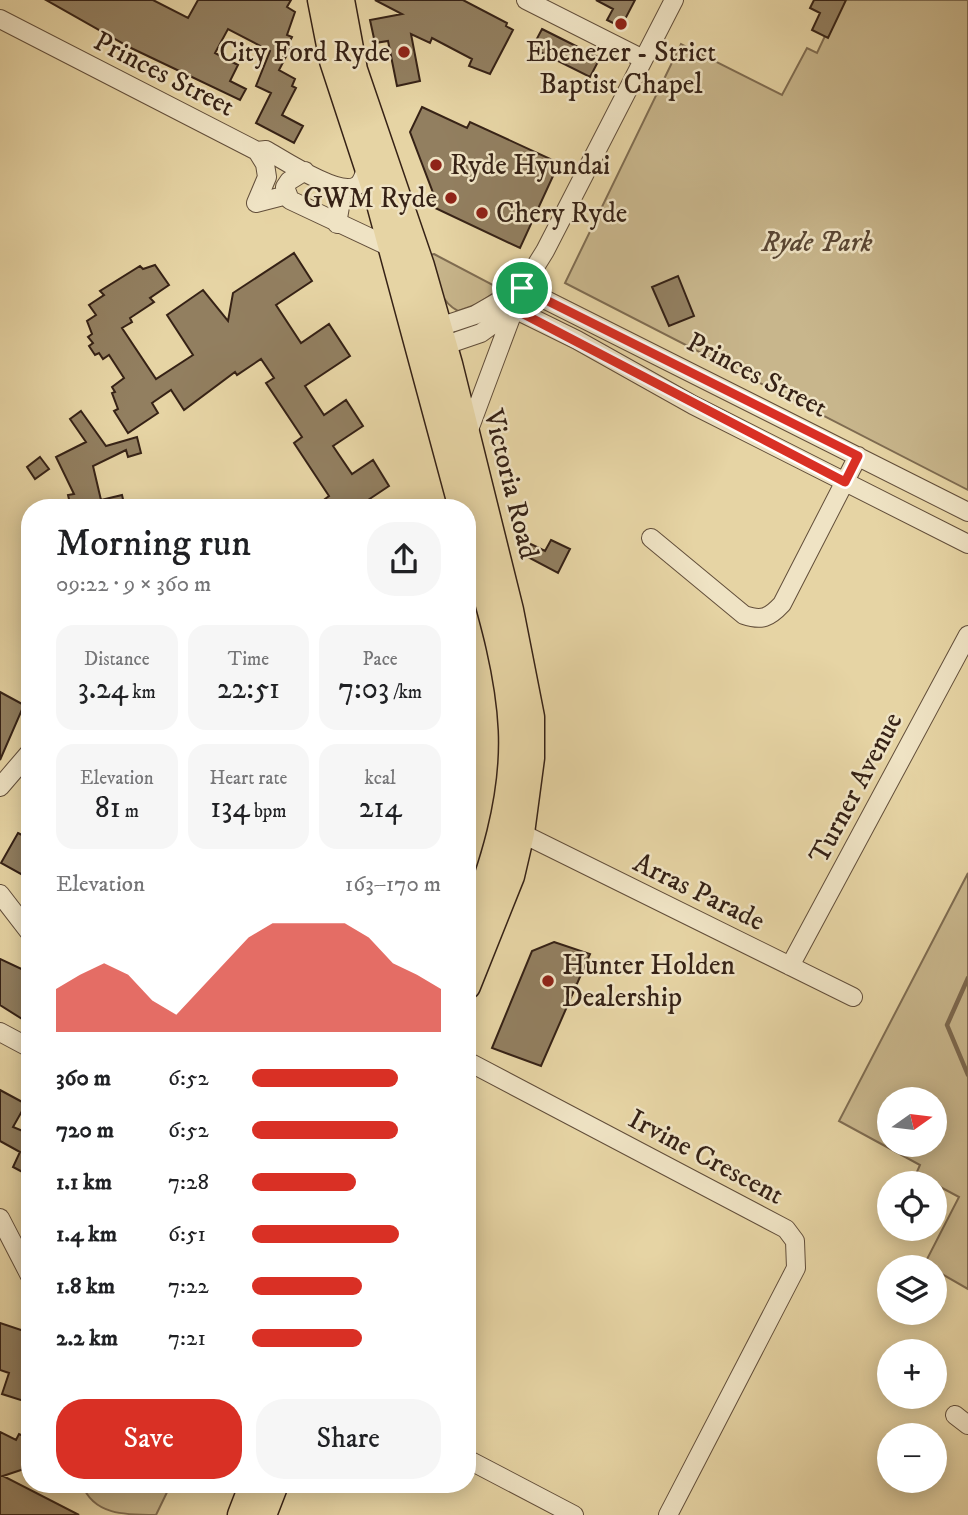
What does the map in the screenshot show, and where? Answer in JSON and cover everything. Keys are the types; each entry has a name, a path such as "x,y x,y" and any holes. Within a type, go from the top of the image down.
{"highway":[{"name":"Victoria Road","path":"321,0 333,61 392,248 467,435 510,610 531,717 531,758 521,833 511,876 476,964"},
{"name":"Victoria Road","path":"341,0 354,69 406,218 460,499"},
{"name":"Victoria Road","path":"476,562 508,686 512,731 501,829 489,877 476,910"},
{"path":"241,1515 250,1493"},
{"path":"263,1515 272,1493"}],"street":[{"path":"526,0 558,7 643,59"},
{"path":"467,435 522,288 545,251 674,0"},
{"name":"Princes Street","path":"0,19 257,151 266,150 343,189"},
{"path":"257,151 265,164 267,177 256,203 287,195"},
{"path":"337,224 343,189 361,183 368,166"},
{"path":"267,177 298,167"},
{"path":"298,167 285,187 287,195 296,204 392,248"},
{"path":"430,340 522,288"},
{"name":"Princes Street","path":"522,288 968,512"},
{"path":"430,340 481,333 514,309"},
{"name":"Princes Street","path":"514,309 577,340 693,405 968,544"},
{"path":"693,405 709,380"},
{"path":"771,444 783,418"},
{"path":"651,538 744,615 757,620 771,617 782,604 858,456"},
{"name":"Turner Avenue","path":"790,966 968,635"},
{"path":"0,787 21,762"},
{"name":"Arras Parade","path":"521,833 853,997"},
{"path":"0,894 21,921"},
{"path":"0,1032 21,1043"},
{"name":"Irvine Crescent","path":"476,1065 786,1229 794,1241 796,1268 668,1515"},
{"path":"0,1218 21,1259"},
{"path":"476,1464 574,1515"}],"green space":[{"name":"Ryde Park","path":"842,0 968,0 968,490 565,283 681,44 782,95 807,48 817,53"},
{"path":"434,254 498,290 478,304 458,311 445,301 438,287 429,255"},
{"path":"968,873 968,1289 947,1277 947,1255 929,1255 936,1241 947,1241 947,1220 959,1197 947,1191 947,1171 917,1171 920,1165 905,1157 947,1157 947,1087 877,1087 877,1142 839,1121"},
{"path":"167,1493 156,1515 112,1511 94,1502 87,1494"}],"building":[{"path":"46,0 153,0 188,18 198,0 291,0 287,7 295,12 287,35 292,37 288,45 291,47 279,70 295,79 292,86 296,88 282,115 303,126 294,143 256,123 271,93 256,86 270,51 228,29 215,53 238,65 230,81 246,89 240,100 131,48"},
{"path":"375,0 463,0 507,23 506,26 513,30 490,74 469,66 472,59 432,38 430,43 411,34 420,81 397,86 388,41 375,43 370,20 402,14"},
{"path":"596,0 635,0 621,27 607,20 613,9"},
{"path":"814,0 846,0 828,38 812,30 820,13 810,8"},
{"path":"542,29 600,58 590,77 532,48"},
{"path":"422,107 467,128 470,122 559,163 520,248 431,206 435,198 410,132"},
{"path":"294,253 312,281 276,305 301,343 329,324 350,356 305,386 324,415 346,400 363,426 333,446 352,474 373,460 389,486 370,499 325,499 329,496 294,443 302,437 266,383 274,378 261,359 237,375 235,372 184,410 171,390 152,403 158,413 128,433 114,411 118,409 112,393 115,392 112,387 124,378 109,355 103,359 99,353 95,355 89,346 93,343 88,337 92,334 87,321 96,315 89,305 104,295 100,291 140,266 143,269 155,265 169,285 150,298 154,302 130,318 132,322 122,328 156,379 193,355 167,315 203,290 228,321 233,293"},
{"path":"678,276 694,316 669,326 652,287"},
{"path":"81,411 106,446 137,437 141,453 128,457 126,450 93,466 101,499 69,499 68,495 74,494 56,457 86,442 70,419"},
{"path":"40,457 49,469 35,479 27,467"},
{"path":"122,495 123,499 105,499"},
{"path":"551,540 570,549 558,573 526,556 531,544 545,551"},
{"path":"0,692 21,703 21,712 0,760"},
{"path":"18,833 21,834 21,874 1,863"},
{"path":"554,942 590,954 541,1066 492,1048 532,951"},
{"path":"0,959 21,969 21,1018 0,1005"},
{"path":"0,1090 21,1101 21,1113 13,1127 21,1130 21,1171 13,1167 20,1152 0,1141"},
{"path":"0,1323 21,1330 21,1400 2,1394 9,1373 0,1370"},
{"path":"0,1432 16,1440 19,1434 21,1470 3,1476 21,1485 21,1493 36,1493 79,1515 0,1515"}],"waterway":[{"path":"968,978 947,1025 968,1075"}],"place":[{"name":"Ebenezer - Strict Baptist Chapel","path":"621,24"},
{"name":"City Ford Ryde","path":"404,52"},
{"name":"Ryde Hyundai","path":"436,165"},
{"name":"GWM Ryde","path":"451,198"},
{"name":"Chery Ryde","path":"482,213"},
{"name":"Hunter Holden Dealership","path":"548,981"}],"route":[{"path":"522,288 561,310 651,351 858,456 845,482 693,405 577,340 514,309 522,288"}]}
